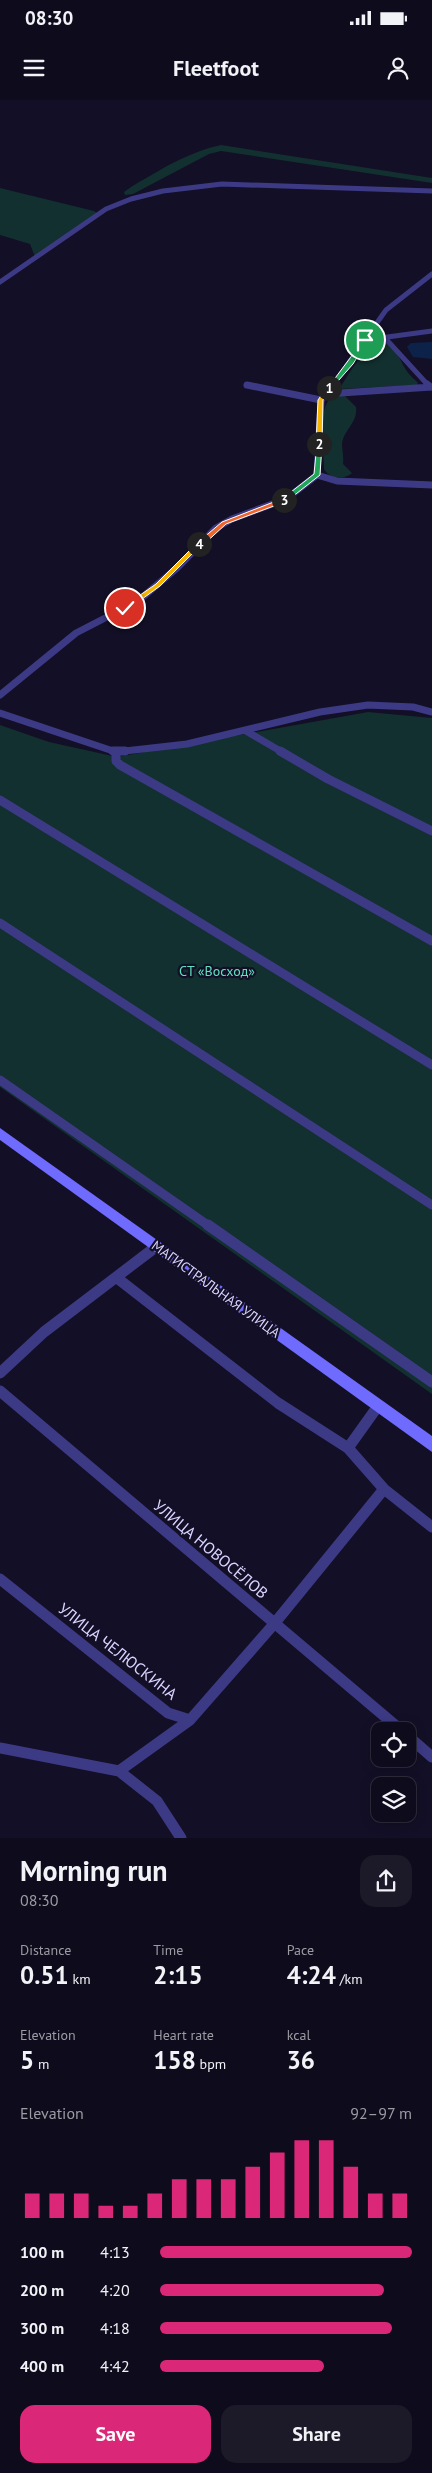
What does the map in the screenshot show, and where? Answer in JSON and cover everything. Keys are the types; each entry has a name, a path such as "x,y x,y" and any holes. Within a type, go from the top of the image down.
{"main road":[{"name":"МАГИСТРАЛЬНАЯ УЛИЦА","path":"0,1133 432,1445"}],"street":[{"path":"0,282 106,209 131,199 155,193 192,186 222,184 432,191"},
{"path":"0,696 76,633 138,601 178,567 216,528 232,519 286,499 317,475 320,400 351,362 386,310 432,274"},
{"path":"374,326 387,336 413,373 432,387"},
{"path":"365,340 432,331"},
{"path":"248,385 320,400"},
{"path":"325,394 432,387"},
{"path":"317,475 337,481 432,485"},
{"path":"0,713 116,752 187,744 320,712 368,705 413,707 432,712"},
{"path":"246,731 328,779 432,831"},
{"path":"116,752 116,761 120,765 432,941"},
{"path":"0,800 432,1065"},
{"path":"0,923 432,1206"},
{"path":"0,1080 432,1382"},
{"path":"0,1373 44,1332 91,1294 117,1278 157,1246"},
{"path":"117,1278 278,1403 348,1448 384,1489 432,1527"},
{"name":"УЛИЦА НОВОСЁЛОВ","path":"0,1391 391,1722"},
{"path":"348,1448 378,1406"},
{"path":"118,1771 190,1720 274,1624 384,1489"},
{"name":"УЛИЦА ЧЕЛЮСКИНА","path":"0,1579 168,1713 190,1720"},
{"path":"416,1743 432,1757"},
{"path":"0,1748 118,1771 157,1801 181,1838"}],"green space":[{"path":"221,145 432,178 432,183 221,151 209,154 133,194 125,195 124,192 131,187 174,162 197,152"},
{"path":"0,188 94,211 98,214 35,257 30,244 0,235"},
{"path":"375,341 388,344 393,348 411,376 418,383 417,385 340,389 356,364"},
{"path":"333,396 345,396 356,407 355,417 345,434 342,444 343,464 352,473 345,477 333,477 324,469 322,430 324,410"},
{"name":"СТ «Восход»","path":"368,712 432,718 432,1394 0,1087 0,725 49,742 117,757"}],"water":[{"path":"432,342 432,359 413,357 407,347 411,343"}],"route":[{"path":"125,608 138,601 158,585 216,528 232,519 286,499 299,487 317,475 319,472 320,400 351,362 365,340"}]}
